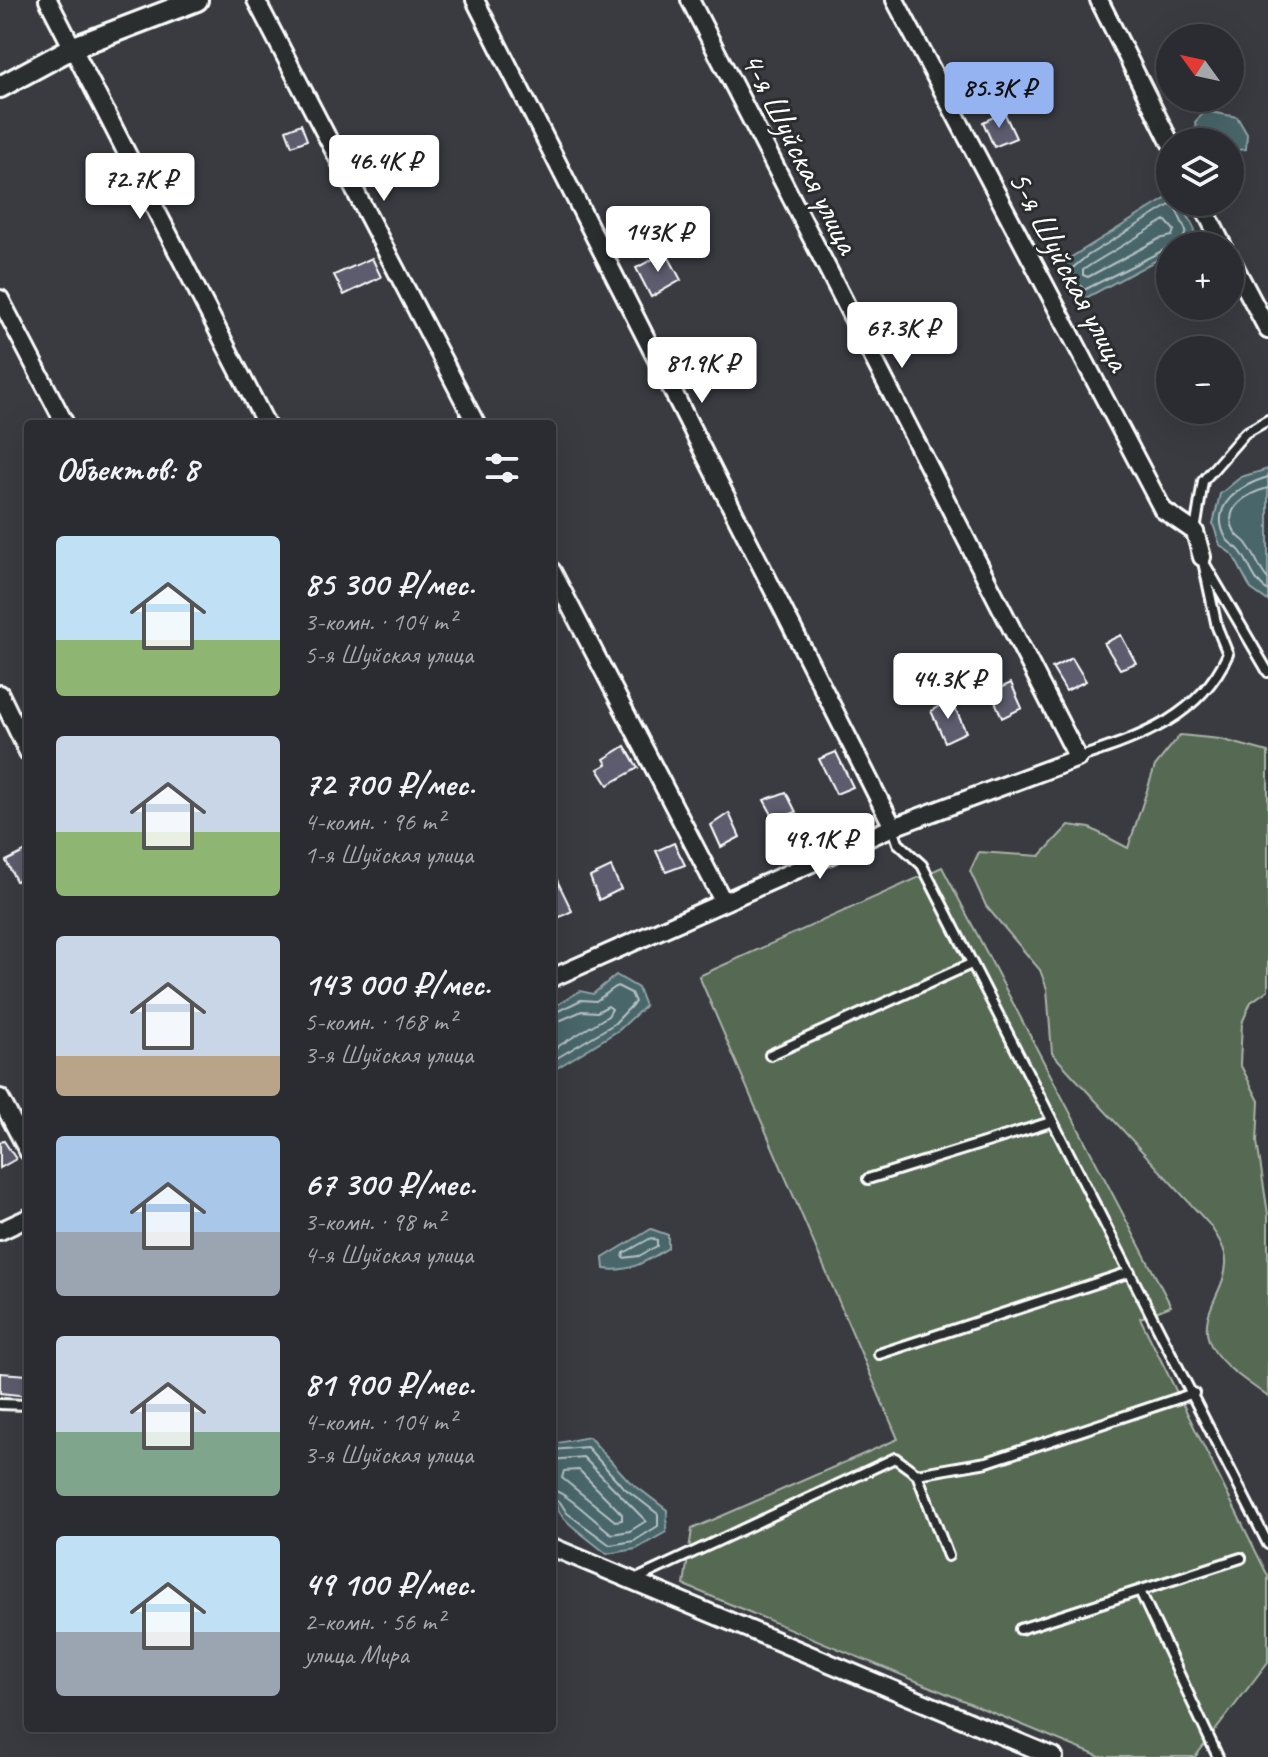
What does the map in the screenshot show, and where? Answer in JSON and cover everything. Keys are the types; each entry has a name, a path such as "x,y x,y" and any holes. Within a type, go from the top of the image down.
{"street":[{"path":"48,0 264,420"},
{"path":"0,87 74,47 197,0"},
{"path":"256,0 474,420"},
{"path":"475,0 893,827"},
{"name":"4-я Шуйская улица","path":"690,0 1078,758"},
{"name":"5-я Шуйская улица","path":"895,0 1163,510 1195,532"},
{"path":"1099,0 1163,128"},
{"path":"1244,285 1268,330"},
{"path":"0,299 63,420"},
{"path":"1195,532 1202,557"},
{"path":"556,579 723,901"},
{"path":"0,694 24,744"},
{"path":"556,976 893,827 1078,758"},
{"path":"0,1098 24,1143"},
{"path":"0,1231 24,1220"},
{"path":"556,1549 1054,1757"}],"lane":[{"path":"1195,532 1203,481 1245,433 1268,420"},
{"path":"1078,758 1145,736 1191,705 1218,674 1228,654 1217,627 1202,557"},
{"path":"1202,557 1268,672"},
{"path":"893,827 898,843 922,865 1051,1122 1194,1393 1268,1544"},
{"path":"770,1055 971,964"},
{"path":"868,1179 1051,1122"},
{"path":"879,1354 1130,1272"},
{"path":"917,1474 987,1462 1194,1393"},
{"path":"0,1404 24,1405"},
{"path":"632,1581 895,1458 917,1474 948,1556"},
{"path":"1020,1629 1241,1558"},
{"path":"1140,1591 1218,1757"}],"green space":[{"path":"1180,735 1220,739 1268,752 1268,990 1251,1002 1242,1023 1240,1064 1259,1101 1257,1142 1268,1214 1268,1397 1219,1358 1209,1341 1207,1321 1226,1264 1218,1238 1209,1224 1052,1053 1047,989 1040,970 986,906 970,871 979,852 1040,856 1069,825 1090,828 1128,848 1155,766"},
{"path":"942,867 1171,1306 1140,1318 1268,1576 1268,1662 1195,1757 1100,1757 684,1585 692,1529 898,1439 699,976"}],"water":[{"path":"1204,112 1210,112 1237,117 1243,128 1196,128 1195,122"},
{"path":"1244,129 1247,134 1244,149"},
{"path":"1156,205 1156,216 1188,216 1195,230 1156,232 1156,260 1084,299 1074,296 1057,266"},
{"path":"1268,469 1268,601 1251,589 1233,555 1220,545 1213,524 1220,494 1241,477"},
{"path":"616,975 638,988 645,1006 619,1030 556,1069 556,1006 580,991 593,994"},
{"path":"651,1229 668,1235 668,1248 630,1268 604,1269 603,1258"},
{"path":"589,1437 629,1481 667,1510 666,1532 636,1549 607,1554 574,1528 556,1505 556,1443"}],"building":[{"path":"1004,112 1016,138 994,147 983,122"},
{"path":"301,124 307,140 292,146 286,130"},
{"path":"666,252 681,280 651,297 636,268"},
{"path":"372,258 381,277 344,295 334,275"},
{"path":"1121,635 1136,663 1120,669 1104,643"},
{"path":"1072,658 1086,681 1066,691 1052,668"},
{"path":"1011,683 1022,708 1002,718 991,692"},
{"path":"951,699 966,732 945,742 931,711"},
{"path":"625,746 638,768 608,785 598,769 607,764 604,759"},
{"path":"836,752 853,787 836,794 819,759"},
{"path":"786,792 796,812 775,820 764,800"},
{"path":"729,813 740,837 721,847 711,825"},
{"path":"674,843 685,865 666,872 656,851"},
{"path":"24,852 24,876 16,881 6,861"},
{"path":"611,867 621,889 599,900 590,877"},
{"path":"556,878 572,911 556,919"},
{"path":"4,1141 16,1159 0,1168 0,1142"},
{"path":"0,1373 24,1375 24,1396 0,1393"}]}
